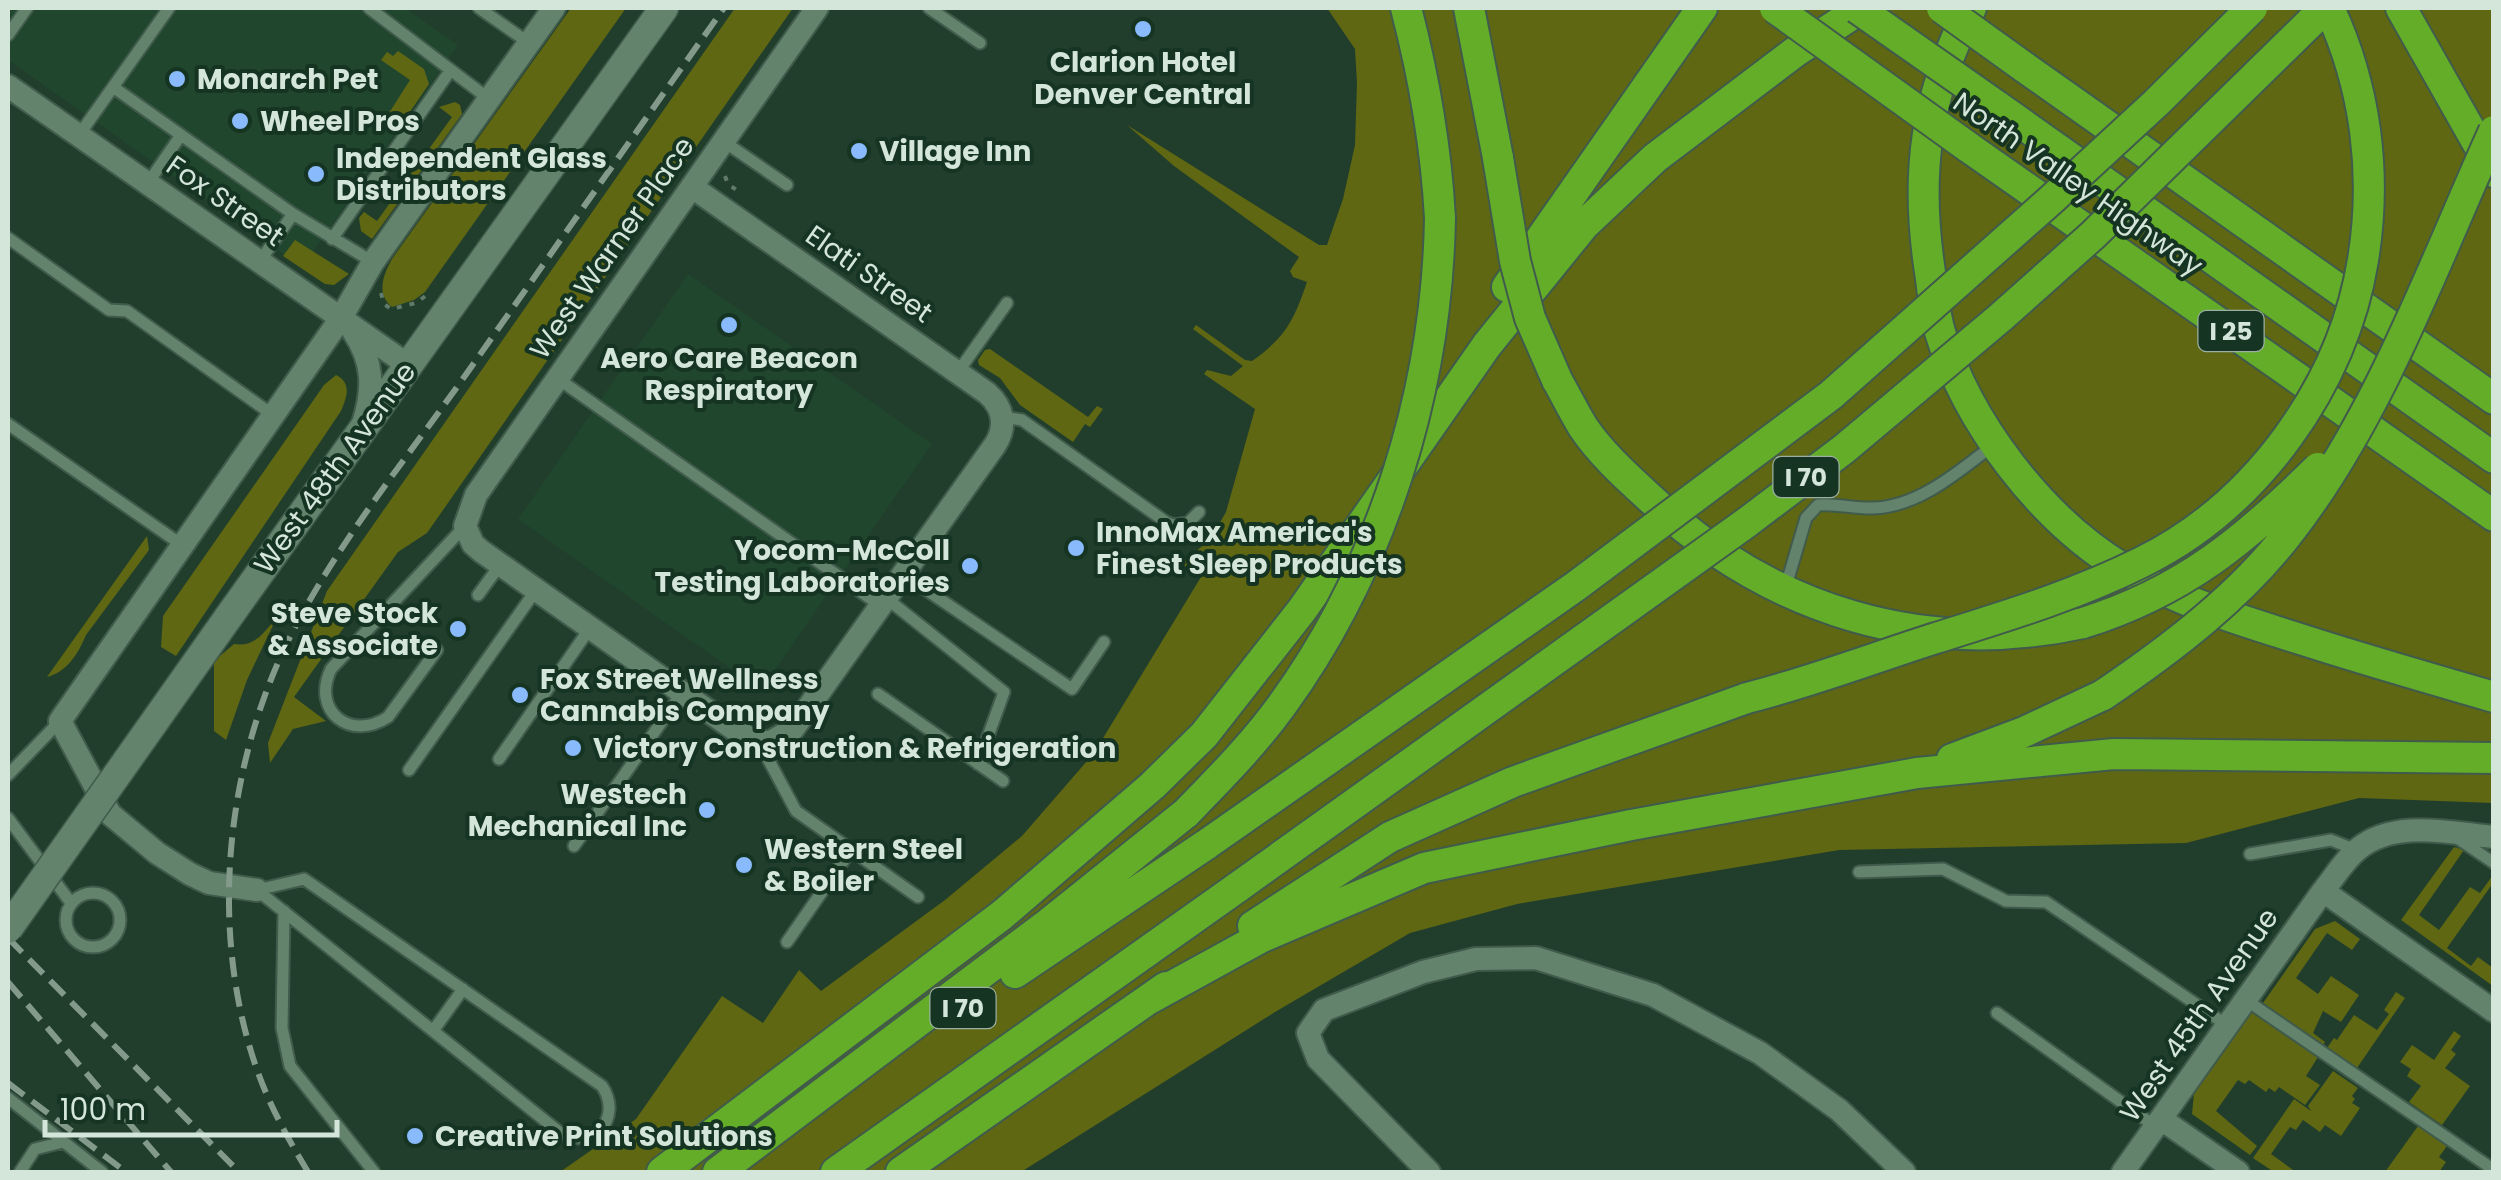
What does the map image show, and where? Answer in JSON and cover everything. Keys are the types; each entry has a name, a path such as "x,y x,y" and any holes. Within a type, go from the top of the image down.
{"highway":[{"path":"718,1172 1050,923 1186,813 1238,760 1282,706 1334,624 1379,525 1416,410 1432,327 1440,218 1432,130 1406,8"},
{"path":"1469,8 1515,261 1530,318 1583,427 1609,460 1667,514 1749,574 1850,617 1901,630 2010,634 2083,623 2157,596 2237,544 2320,466 2387,367"},
{"path":"662,1172 1002,915 1204,736 1302,610 1480,326 1702,8"},
{"name":"North Valley Highway","path":"1775,8 2494,516"},
{"path":"1354,531 1486,345 1584,225 1655,158 1859,8 2494,458"},
{"path":"1942,8 2494,399"},
{"path":"1971,8 1951,44 1933,98 1924,168 1923,223 1940,331 1956,372 1995,443 2028,489 2072,532 2120,567 2176,597 2347,654 2494,697"},
{"name":"I 70","path":"718,1172 1207,844 1576,586 1831,395 2052,199 2252,8"},
{"path":"902,1172 1279,907 1390,837 1514,782 1747,698 2074,593 2146,560 2198,526 2251,482 2288,436 2322,382 2345,331 2362,265 2368,230 2370,169 2366,125 2351,63 2327,8"},
{"name":"I 70","path":"836,1172 1746,524 1844,449 2093,235 2327,8"},
{"path":"2401,8 2494,172"},
{"path":"1917,773 2024,732 2103,695 2203,621 2288,534 2327,480 2387,367 2494,131"},
{"path":"1150,999 1260,938 1424,868 1631,825 1917,773 2114,754 2494,758"}],"street":[{"path":"257,890 209,883 190,874 110,814 60,721 340,318 374,262 554,8"},
{"name":"West 48th Avenue","path":"8,929 664,8"},
{"name":"West Warner Place","path":"465,526 470,505 817,8"},
{"name":"Fox Street","path":"8,86 408,365"},
{"name":"Elati Street","path":"692,186 958,372 995,400 1003,417"},
{"path":"340,318 362,345 372,374 370,402 360,433"},
{"path":"465,526 473,544 500,565 744,736 764,742 793,729 1000,437 1003,417"},
{"path":"2356,850 2380,836 2413,829 2494,838"},
{"name":"West 45th Avenue","path":"2123,1172 2356,850"},
{"path":"2323,891 2494,1012"},
{"path":"1429,1172 1318,1059 1308,1033 1324,1010 1424,972 1476,959 1536,958 1653,994 1760,1053 1839,1110 1904,1172"},
{"path":"2159,1123 2238,1172"}],"lane":[{"path":"8,35 27,8"},
{"path":"79,135 169,8"},
{"path":"369,8 489,99"},
{"path":"479,8 529,43"},
{"path":"929,8 980,43"},
{"path":"332,239 450,71"},
{"path":"113,87 293,214 374,262"},
{"path":"148,183 181,135"},
{"path":"724,141 787,185"},
{"path":"260,262 293,214"},
{"path":"8,238 109,310 127,311 273,415"},
{"path":"958,372 1008,302"},
{"path":"558,378 883,602 1004,692 978,764"},
{"path":"1003,417 1022,420 1166,522 1188,523 1198,512"},
{"path":"8,424 182,545"},
{"path":"1784,590 1806,518 1818,504 1869,508 1908,500 1944,481 1995,443"},
{"path":"436,650 388,717 378,724 354,726 343,722 327,704 326,680 331,669 465,526"},
{"path":"478,595 500,565"},
{"path":"903,574 1072,689 1104,642"},
{"path":"409,770 536,590"},
{"path":"499,759 590,628"},
{"path":"574,846 682,693"},
{"path":"878,694 1002,781"},
{"path":"8,775 60,721"},
{"path":"764,742 796,810 918,897"},
{"path":"8,818 71,903"},
{"path":"2450,833 2494,863"},
{"path":"2250,854 2331,840 2356,850"},
{"path":"787,942 851,850"},
{"path":"1860,872 1943,869 2006,901 2046,902 2228,1026"},
{"path":"304,878 602,1086 611,1105 605,1126 588,1138 567,1137 257,890 304,878"},
{"path":"96,892 112,900 120,916 116,934 102,946 76,942 65,920 71,903 86,893 96,892"},
{"path":"284,911 282,1028 290,1066 374,1172"},
{"path":"433,1031 463,989"},
{"path":"2246,1000 2494,1170"},
{"path":"1997,1014 2159,1123"},
{"path":"8,1098 102,1172"},
{"path":"20,1172 35,1149 64,1142"},
{"path":"78,1153 82,1172"}],"shaded area":[{"path":"8,8 405,8 458,45 302,267 8,60"},
{"path":"688,274 932,444 761,690 518,519"}],"green space":[{"path":"571,8 626,8 425,292 392,307 383,290 392,259"},
{"path":"735,8 793,8 427,533 398,552 294,697 326,721 293,729 270,763 268,743 327,591"},
{"path":"1327,8 2493,8 2493,803 2359,798 2186,843 1839,850 1517,904 1410,933 1275,1012 1021,1172 560,1172 636,1119 722,996 763,1023 799,970 821,991 945,900 1022,836 1094,753 1201,577 1181,563 1210,540 1226,512 1255,409 1204,374 1207,370 1231,376 1243,366 1193,329 1196,325 1252,361 1287,327 1307,282 1293,277 1290,271 1299,257 1174,166 1127,125 1319,245 1327,245 1343,199 1355,145 1357,83 1355,49"},
{"path":"398,51 424,69 429,84 403,122 389,113 410,80 381,60 387,52 393,56"},
{"path":"455,102 462,114 372,239 361,231 359,218 364,212 377,221 452,117 439,107"},
{"path":"295,240 349,274 334,285 325,284 283,256"},
{"path":"990,349 1088,417 1097,406 1103,409 1090,427 1085,424 1073,442 1020,405 1000,378 979,365 978,360"},
{"path":"336,375 346,386 341,411 176,656 161,647 163,616 324,385"},
{"path":"147,536 149,550 75,655 66,667 47,677"},
{"path":"276,619 247,680 226,740 214,731 214,661 234,644 258,638"},
{"path":"2454,847 2464,850 2419,915 2439,930 2470,887 2480,893 2493,875 2493,883 2447,948 2471,966 2478,957 2493,968 2493,986 2401,920"},
{"path":"2335,921 2360,939 2352,950 2327,933 2296,978 2318,994 2331,976 2359,995 2341,1022 2323,1011 2313,1033 2325,1042 2323,1045 2263,1003 2315,929"},
{"path":"2396,992 2405,998 2357,1068 2327,1048 2354,1015 2377,1030 2389,1014 2384,1010"},
{"path":"2252,1011 2318,1057 2306,1076 2320,1085 2305,1105 2279,1087 2275,1092 2269,1088 2266,1092 2249,1080 2245,1084 2238,1080 2216,1111 2257,1146 2250,1155 2192,1114 2194,1093"},
{"path":"2454,1031 2461,1036 2451,1050 2456,1054 2445,1068 2470,1086 2442,1125 2409,1102 2421,1086 2407,1076 2411,1069 2400,1062 2412,1045 2434,1060"},
{"path":"2333,1071 2358,1088 2352,1103 2360,1108 2341,1136 2325,1125 2320,1132 2303,1120 2296,1130 2290,1127 2271,1154 2291,1172 2274,1172 2253,1158 2294,1099 2311,1111 2308,1106"},
{"path":"2418,1126 2447,1146 2439,1157 2446,1162 2439,1172 2385,1172"}],"railway":[{"path":"308,1172 278,1120 255,1064 232,957 231,847 251,738 268,686 309,602 351,535 724,8"},
{"path":"8,938 239,1172"},
{"path":"8,982 171,1172"},
{"path":"8,1083 126,1172"}],"place":[{"name":"Clarion Hotel Denver Central","path":"1143,29"},
{"name":"Monarch Pet","path":"177,79"},
{"name":"Wheel Pros","path":"240,121"},
{"name":"Village Inn","path":"859,151"},
{"name":"Independent Glass Distributors","path":"316,174"},
{"name":"Aero Care Beacon Respiratory","path":"729,325"},
{"name":"InnoMax America's Finest Sleep Products","path":"1076,548"},
{"name":"Yocom-McColl Testing Laboratories","path":"970,566"},
{"name":"Steve Stock & Associate","path":"458,629"},
{"name":"Fox Street Wellness Cannabis Company","path":"520,695"},
{"name":"Victory Construction & Refrigeration","path":"573,748"},
{"name":"Westech Mechanical Inc","path":"707,810"},
{"name":"Western Steel & Boiler","path":"744,865"},
{"name":"Creative Print Solutions","path":"415,1136"}]}
